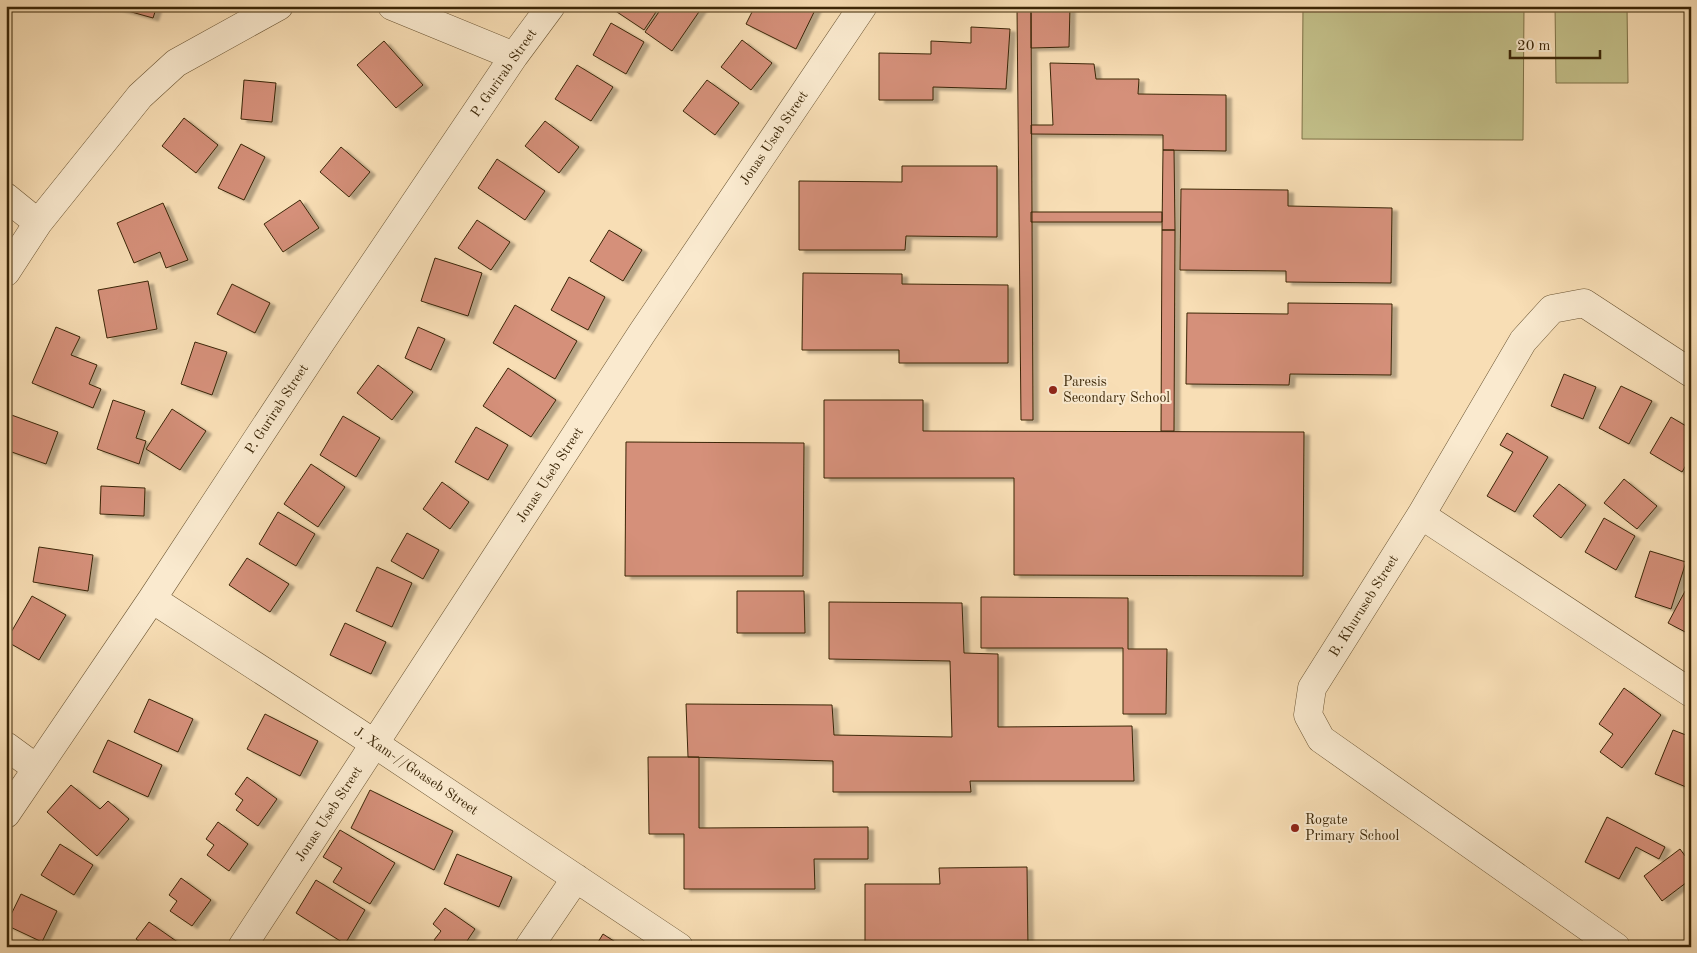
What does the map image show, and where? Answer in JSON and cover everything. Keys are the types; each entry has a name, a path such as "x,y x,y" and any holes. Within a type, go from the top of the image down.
{"street":[{"path":"6,272 38,223 140,96 176,63 279,6"},
{"path":"392,6 514,56"},
{"name":"P. Gurirab Street","path":"6,814 152,599 321,342 514,56 551,6"},
{"name":"Jonas Useb Street","path":"242,947 642,333 863,6"},
{"path":"6,197 38,223"},
{"name":"B. Khuruseb Street","path":"1616,947 1321,739 1308,715 1312,688 1422,515 1523,341 1552,309 1584,303 1691,373"},
{"path":"1422,515 1691,693"},
{"name":"J. Xam-//Goaseb Street","path":"152,599 375,744 678,947"},
{"path":"6,746 36,768"},
{"path":"529,947 576,878"}],"shaded area":[{"path":"1303,6 1524,6 1523,140 1302,139"},
{"path":"1555,6 1627,6 1628,83 1556,83"}],"building":[{"path":"110,6 157,6 153,18"},
{"path":"608,6 660,6 644,30"},
{"path":"663,6 703,6 672,51 645,32"},
{"path":"755,6 817,6 796,49 746,24"},
{"path":"1031,6 1070,6 1069,47 1031,48"},
{"path":"1017,8 1031,8 1033,420 1021,420"},
{"path":"611,23 644,42 626,74 593,55"},
{"path":"971,27 1010,29 1006,89 933,87 933,100 879,100 879,53 931,54 931,41 971,43"},
{"path":"742,40 772,63 751,90 721,67"},
{"path":"384,41 423,85 396,108 357,65"},
{"path":"1050,63 1094,64 1096,79 1139,79 1138,94 1226,95 1226,151 1163,150 1163,135 1031,134 1031,125 1053,125"},
{"path":"577,65 613,87 591,121 555,99"},
{"path":"244,80 276,83 272,122 241,119"},
{"path":"707,80 739,103 715,135 683,111"},
{"path":"184,118 218,145 196,173 162,146"},
{"path":"545,121 579,147 559,173 525,146"},
{"path":"241,144 265,157 244,200 218,188"},
{"path":"341,147 370,172 349,197 320,172"},
{"path":"1163,150 1174,150 1175,230 1162,230"},
{"path":"497,159 545,191 525,220 478,188"},
{"path":"902,166 997,166 997,237 906,236 905,250 799,250 799,181 902,182"},
{"path":"1181,189 1288,190 1288,206 1392,208 1391,283 1286,282 1286,271 1180,270"},
{"path":"300,200 319,228 283,252 264,224"},
{"path":"163,203 188,260 166,268 160,252 134,263 117,223"},
{"path":"1031,212 1162,212 1162,222 1031,222"},
{"path":"477,220 510,242 491,270 458,248"},
{"path":"609,230 642,250 623,281 590,261"},
{"path":"1162,230 1175,230 1174,431 1161,431"},
{"path":"435,258 482,273 468,316 421,301"},
{"path":"803,273 902,274 902,284 1008,285 1008,363 899,363 899,350 802,350"},
{"path":"569,277 605,297 588,330 551,310"},
{"path":"148,281 157,329 107,338 98,290"},
{"path":"232,284 270,303 255,333 217,314"},
{"path":"1288,303 1392,304 1391,375 1290,374 1289,385 1186,384 1187,313 1288,314"},
{"path":"515,305 577,341 555,379 493,343"},
{"path":"56,327 80,337 71,355 97,365 89,384 101,389 93,408 32,383"},
{"path":"418,327 445,339 431,370 405,358"},
{"path":"195,342 227,352 212,395 181,384"},
{"path":"378,365 413,392 392,420 357,393"},
{"path":"508,368 556,400 531,437 483,406"},
{"path":"1564,374 1596,387 1583,419 1551,406"},
{"path":"1621,386 1652,401 1629,444 1599,428"},
{"path":"113,400 145,411 136,438 146,441 139,464 97,449"},
{"path":"824,400 923,400 923,431 1304,432 1303,576 1014,575 1014,478 824,478"},
{"path":"172,409 206,431 180,470 146,449"},
{"path":"6,413 58,432 46,464 6,450"},
{"path":"343,416 380,438 356,477 320,455"},
{"path":"1671,417 1691,429 1691,457 1682,472 1650,453"},
{"path":"476,427 508,445 488,480 455,462"},
{"path":"1507,433 1548,457 1515,512 1487,496 1513,452 1500,445"},
{"path":"626,442 804,443 803,576 625,576"},
{"path":"311,464 345,487 318,527 284,504"},
{"path":"1624,479 1657,506 1637,529 1604,503"},
{"path":"442,482 469,502 450,529 423,509"},
{"path":"1559,484 1586,505 1561,538 1533,516"},
{"path":"101,486 145,488 144,516 100,514"},
{"path":"278,512 315,534 296,566 259,544"},
{"path":"1604,518 1635,536 1616,570 1585,552"},
{"path":"407,533 439,550 423,579 391,561"},
{"path":"39,547 93,555 88,591 33,582"},
{"path":"1650,551 1686,562 1671,609 1635,597"},
{"path":"247,558 289,584 270,612 229,585"},
{"path":"377,567 412,583 392,627 356,611"},
{"path":"1691,580 1691,635 1668,623"},
{"path":"737,591 804,591 805,633 737,633"},
{"path":"32,596 66,615 39,660 6,641"},
{"path":"981,597 1128,598 1128,649 1167,649 1166,714 1123,714 1123,648 981,648"},
{"path":"829,602 962,603 964,653 998,654 998,727 1132,726 1134,781 970,781 971,792 833,792 833,761 688,757 686,704 832,705 834,735 952,737 950,661 829,659"},
{"path":"345,623 386,642 371,674 330,655"},
{"path":"1624,688 1661,715 1622,768 1600,752 1613,734 1599,724"},
{"path":"149,699 193,719 178,752 134,732"},
{"path":"265,714 318,741 300,776 247,749"},
{"path":"1673,730 1691,737 1691,776 1686,787 1655,774"},
{"path":"108,740 162,765 148,797 93,772"},
{"path":"648,757 699,757 699,828 868,827 868,859 814,859 815,889 684,889 684,834 649,834"},
{"path":"247,777 277,799 258,826 236,810 243,800 235,794"},
{"path":"71,785 100,809 108,801 129,819 97,856 47,812"},
{"path":"370,790 453,831 434,870 351,828"},
{"path":"1607,817 1665,847 1659,859 1636,847 1619,879 1585,862"},
{"path":"218,822 248,844 229,871 207,855 214,845 206,839"},
{"path":"340,830 395,863 370,904 333,882 342,868 323,857"},
{"path":"60,844 93,865 74,895 41,875"},
{"path":"1680,849 1691,864 1691,879 1662,901 1644,876"},
{"path":"457,854 512,877 499,907 444,884"},
{"path":"1027,867 1028,947 865,947 865,884 940,884 939,868"},
{"path":"181,878 211,900 192,926 170,911 177,901 169,895"},
{"path":"316,880 365,910 345,944 296,913"},
{"path":"21,894 57,911 42,942 6,925"},
{"path":"445,908 475,929 463,947 443,947 434,940 441,931 433,924"},
{"path":"149,922 179,943 176,947 143,947 144,945 136,939"},
{"path":"603,934 623,947 595,947"}],"place":[{"name":"Paresis Secondary School","path":"1053,390"},
{"name":"Rogate Primary School","path":"1295,828"}]}
